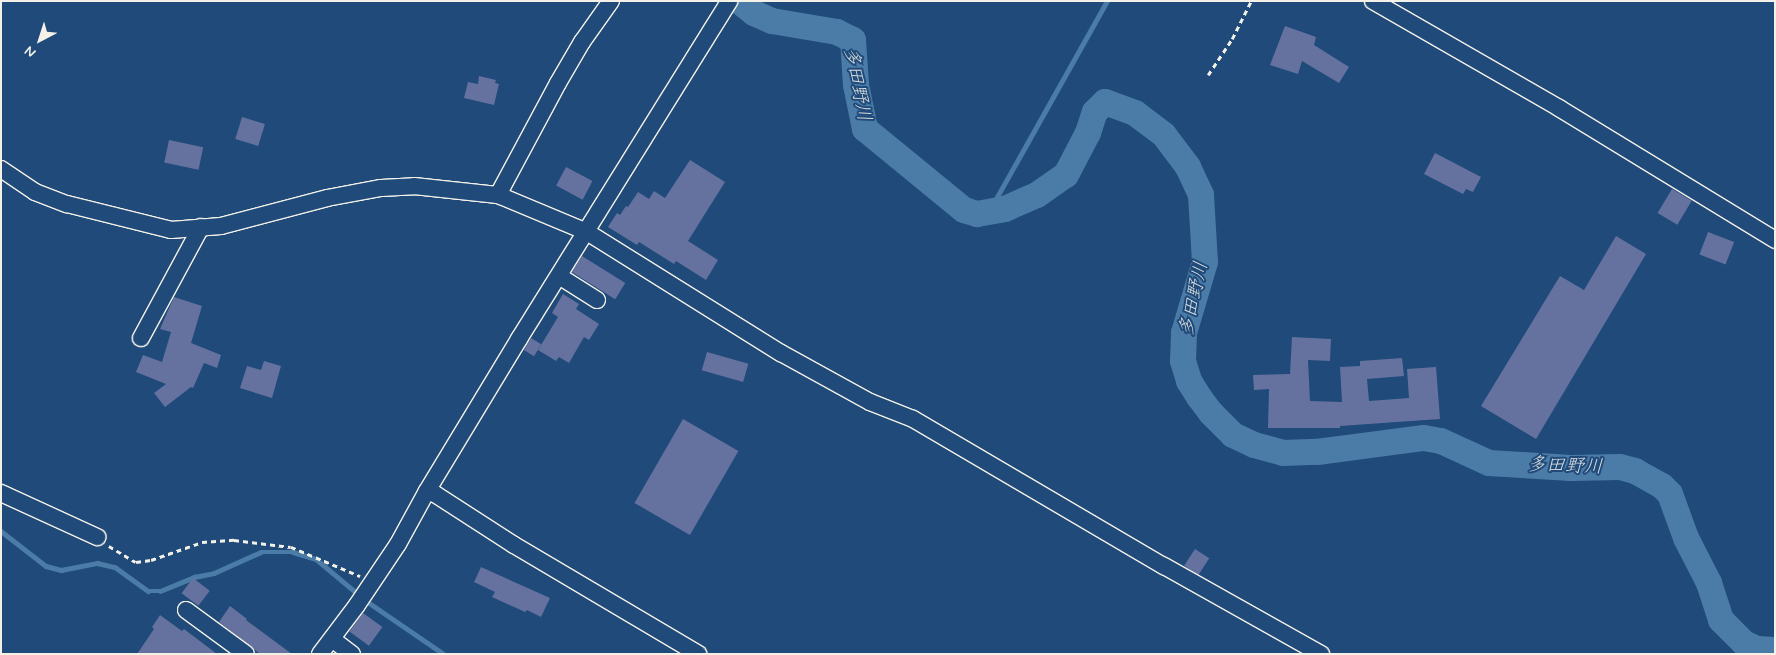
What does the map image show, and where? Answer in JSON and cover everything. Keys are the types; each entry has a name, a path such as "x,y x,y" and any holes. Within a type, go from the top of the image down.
{"street":[{"path":"498,196 558,83 582,42 610,1"},
{"path":"320,654 398,544 426,491 729,1"},
{"path":"1372,1 1559,108 1775,240"},
{"path":"1,169 35,192 67,204 171,230 221,226 328,198 381,188 414,186 498,196 587,232 781,354 870,402 913,419 1164,566 1321,654"},
{"path":"141,338 201,227"},
{"path":"559,276 597,300"},
{"path":"426,491 435,494 514,545 698,654"},
{"path":"1,493 96,537"},
{"path":"186,610 246,654"},
{"path":"332,639 352,654"}],"path":[{"path":"1208,75 1232,39 1251,1"},
{"path":"96,537 116,552 136,562 151,560 202,542 234,540 291,547 373,581"}],"building":[{"path":"1285,26 1316,37 1314,45 1349,67 1339,83 1302,61 1298,74 1270,65"},
{"path":"479,76 496,80 495,83 499,84 494,105 464,98 468,82 478,84"},
{"path":"242,117 265,124 258,146 235,139"},
{"path":"169,140 203,147 198,170 164,162"},
{"path":"1435,153 1481,177 1473,192 1466,189 1463,194 1424,174"},
{"path":"690,160 725,182 688,241 718,260 706,280 676,261 674,264 639,242 637,245 608,227 617,213 620,215 626,206 628,207 638,192 649,199 654,191 665,198"},
{"path":"566,167 592,181 583,200 556,186"},
{"path":"1672,189 1692,201 1677,225 1658,213"},
{"path":"1708,232 1734,242 1726,264 1699,254"},
{"path":"1616,236 1646,254 1536,439 1481,406 1560,276 1584,290"},
{"path":"582,256 625,283 615,299 572,272"},
{"path":"563,294 579,304 576,309 599,324 589,340 584,337 569,363 559,357 556,361 538,350 558,317 552,313"},
{"path":"174,297 202,306 191,343 221,355 217,368 204,363 193,388 191,387 165,407 154,393 166,384 136,372 143,355 162,362 171,332 160,329"},
{"path":"1292,337 1331,339 1330,361 1308,360 1310,401 1342,402 1340,367 1360,366 1360,361 1402,358 1404,376 1367,379 1369,401 1409,398 1407,369 1436,367 1440,419 1340,426 1340,428 1268,428 1269,389 1254,390 1253,375 1290,374"},
{"path":"531,338 541,344 534,356 524,350"},
{"path":"707,352 748,364 743,382 702,370"},
{"path":"264,361 281,366 272,398 240,388 247,366 261,370"},
{"path":"683,419 738,451 690,535 634,503"},
{"path":"1195,549 1209,558 1198,575 1184,566"},
{"path":"481,567 550,598 541,617 492,597 495,592 474,582"},
{"path":"193,578 210,591 198,606 182,593"},
{"path":"230,606 292,654 260,654 219,622"},
{"path":"363,613 382,627 369,646 349,632"},
{"path":"160,615 182,631 184,629 217,654 137,654 154,629 152,627"}],"waterway":[{"name":"多田野川","path":"739,1 754,13 772,21 837,32 853,40 856,85 865,129 964,210 977,214 1005,209 1037,195 1066,175 1088,133 1095,112 1105,102 1135,113 1164,135 1188,167 1201,195 1205,262 1184,333 1183,361 1189,381 1199,397 1211,413 1233,435 1254,445 1283,453 1317,452 1424,438 1441,441 1489,463 1571,468 1620,467 1635,471 1662,486 1670,494 1686,538 1709,583 1721,620 1744,643 1757,649 1775,650"},
{"path":"988,213 1107,1"},
{"path":"1,531 46,566 61,570 97,563 115,567 148,591 160,591 194,577 214,573 261,552 293,552 316,559 359,595"},
{"path":"365,600 444,654"}]}
